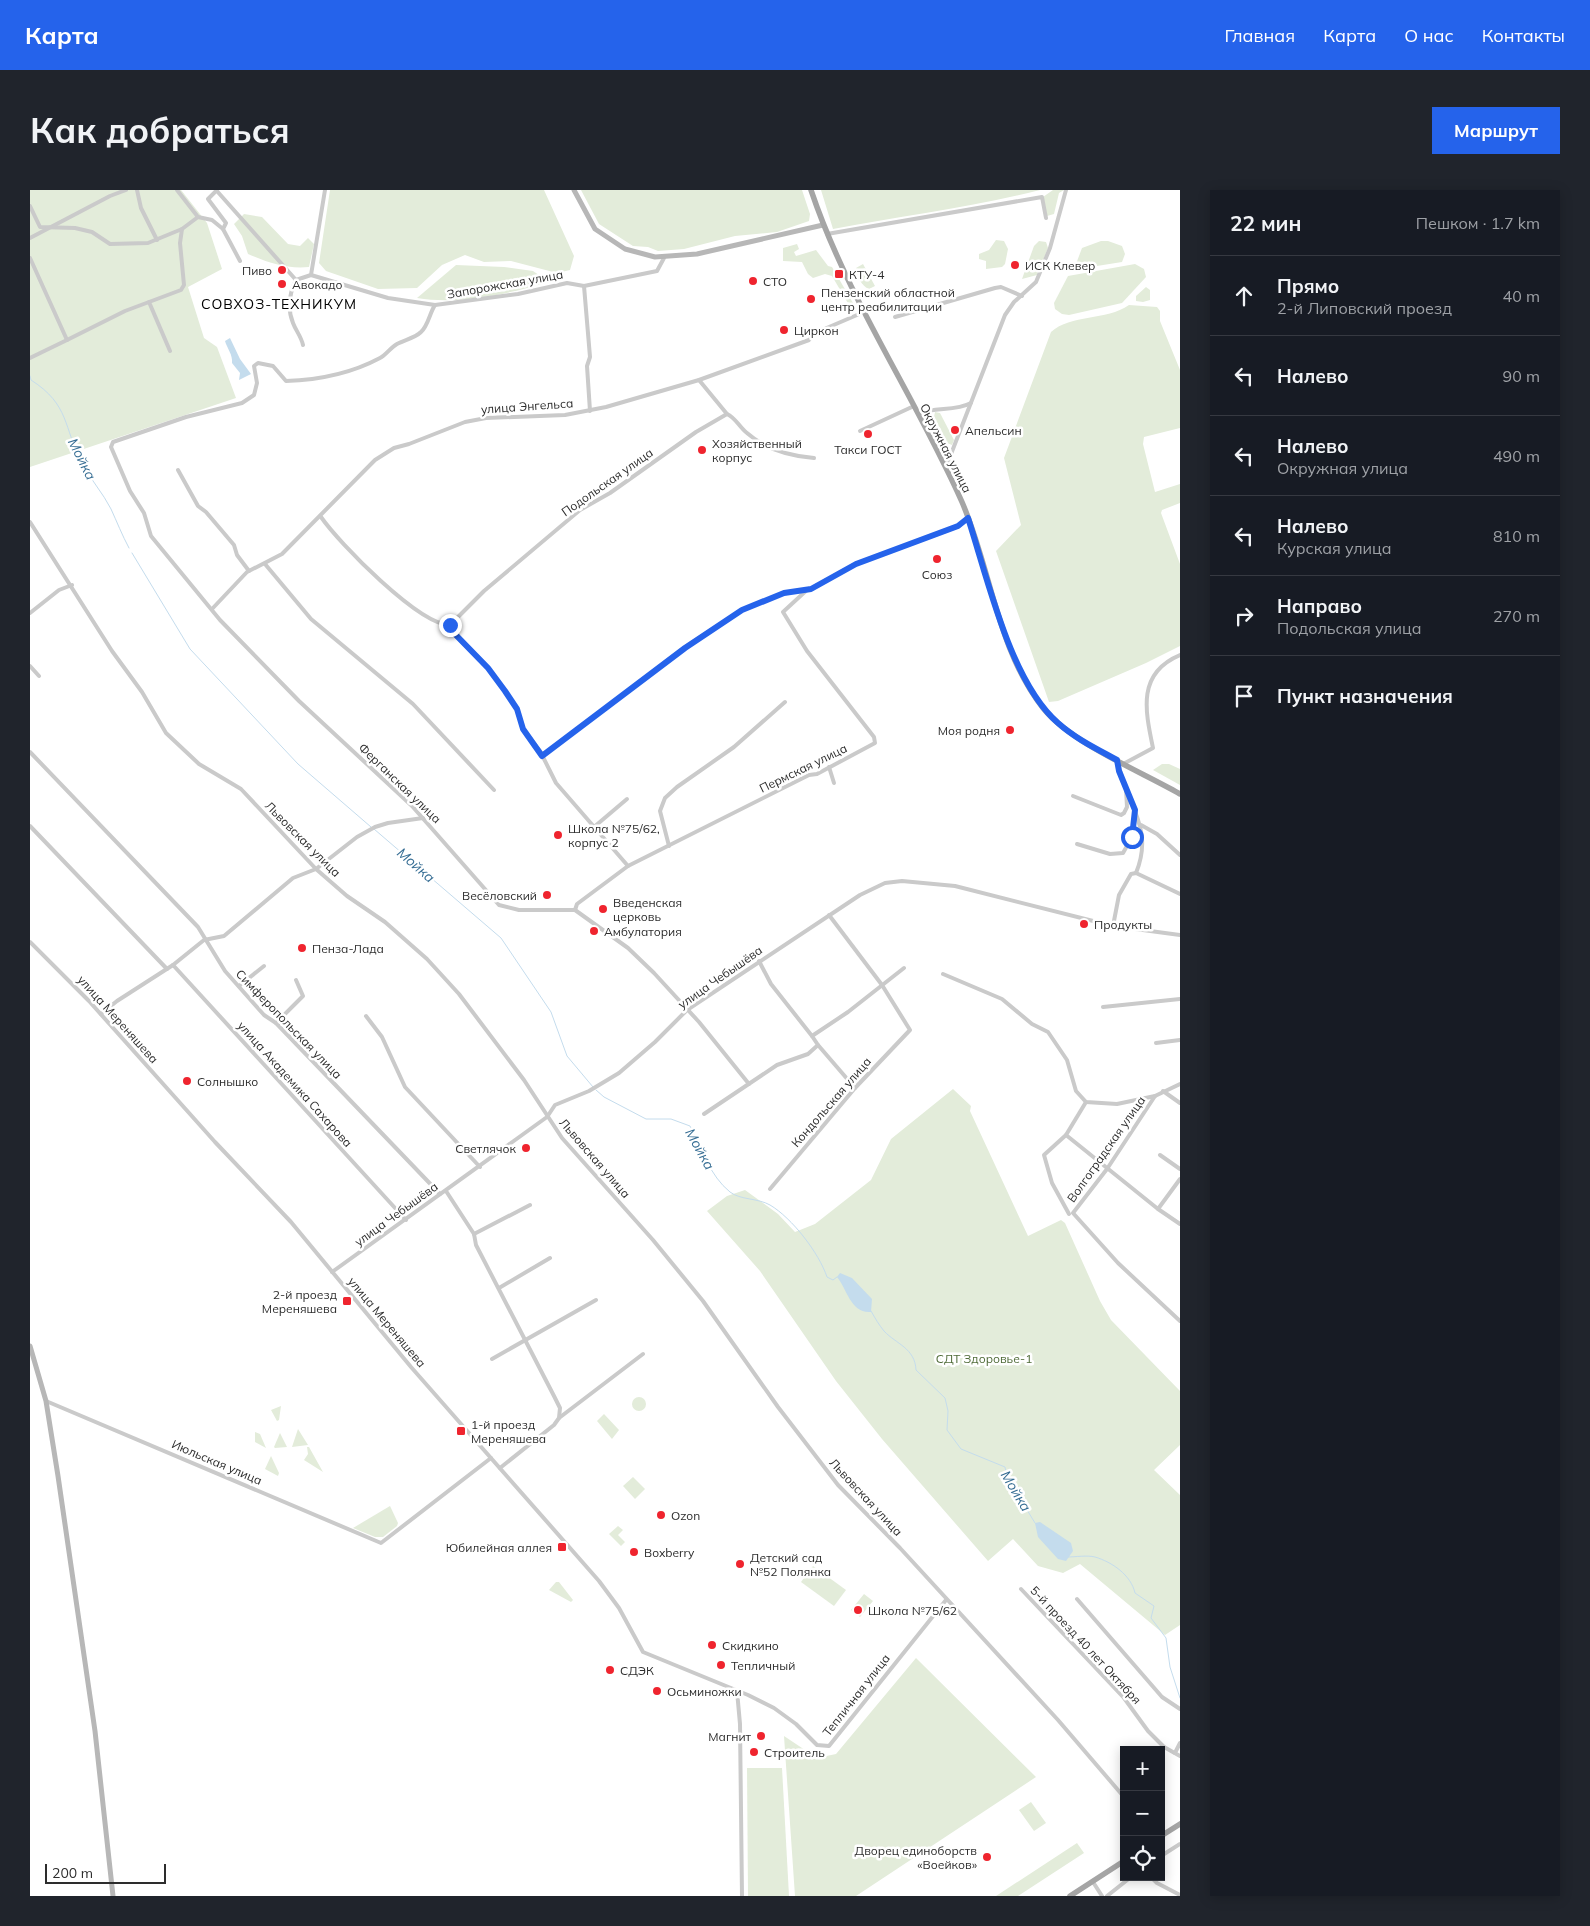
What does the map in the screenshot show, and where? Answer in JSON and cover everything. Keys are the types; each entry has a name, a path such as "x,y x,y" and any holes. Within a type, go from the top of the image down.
{"main road":[{"name":"Окружная улица","path":"812,190 823,225 864,312 946,466 968,518 1015,661 1032,693 1058,723 1076,737 1180,794"},
{"path":"1165,1833 1180,1824"},
{"path":"1070,1896 1120,1864"},
{"path":"1075,1896 1084,1888"}],"street":[{"path":"108,190 110,196"},
{"path":"30,238 110,196 126,190"},
{"path":"137,190 141,208 157,240"},
{"path":"176,190 198,216 212,220 223,229 240,261"},
{"path":"223,229 226,224 208,200 216,190 296,280"},
{"path":"311,275 325,190"},
{"path":"574,190 595,229 625,249 664,258 697,254 823,225"},
{"path":"946,466 1005,315 1014,302 1036,282 1050,248 1066,190"},
{"path":"827,234 1042,197 1046,218"},
{"path":"30,206 40,227 74,228 92,232 110,244 148,243 182,229 198,216"},
{"path":"30,358 125,311 181,290 184,285 180,243 182,229"},
{"path":"30,258 67,340"},
{"name":"Запорожская улица","path":"111,444 186,417 242,403 254,395 257,383 254,366 258,363 274,366 286,381 309,380 363,366 382,357 385,352 403,340 422,332 435,305 518,294 567,283 584,286 657,271 664,258"},
{"path":"303,345 289,310 289,294 296,280 311,275 388,298 435,305"},
{"path":"584,286 590,357 587,366 590,411"},
{"path":"896,317 1001,287 1022,296"},
{"path":"149,302 170,351"},
{"name":"улица Энгельса","path":"212,609 249,571 282,554 308,526 321,517 375,460 394,448 410,444 466,422 486,418 566,415 590,411 698,380 809,340 815,333 864,312"},
{"path":"698,380 746,433 766,445 785,453 814,458"},
{"path":"955,409 972,403"},
{"path":"860,431 914,406"},
{"path":"918,414 928,409 955,409 961,411 965,421"},
{"name":"Подольская улица","path":"450,625 484,591 578,512 610,494 696,432 727,414"},
{"name":"Ферганская улица","path":"111,444 130,491 144,513 151,536 212,609 298,700 424,818 498,905 519,910 575,910"},
{"path":"178,470 198,506 206,512 234,544 239,559 249,571"},
{"path":"321,517 330,530 381,582 437,624 450,625 455,635 488,668 517,709 523,729 542,756 556,782 628,866"},
{"path":"542,756 685,648 742,610 784,593 823,584 856,564 958,526 968,518"},
{"name":"Львовская улица","path":"30,522 112,651 142,692 166,732 200,764 241,790 316,869 347,896 385,922 427,959 460,994 524,1080 547,1117 578,1157 653,1240 703,1301 778,1407 838,1485 1058,1720 1120,1792"},
{"path":"265,564 311,619 408,699 494,790"},
{"path":"30,613 59,590 72,586"},
{"name":"Пермская улица","path":"575,910 577,904 628,866 809,775 817,774 875,743 874,737 807,651 783,612 808,589"},
{"path":"1124,763 1153,748 1147,708 1148,687 1155,671 1166,661 1180,656"},
{"path":"30,666 38,676"},
{"path":"669,846 660,811 665,798 677,787 734,747 785,702"},
{"name":"Симферопольская улица","path":"30,752 198,926 204,940 225,971 264,1015 276,1023 440,1194"},
{"path":"1117,760 1141,825 1143,843 1136,874"},
{"path":"829,767 834,783"},
{"path":"1073,796 1121,815 1127,806 1126,787"},
{"path":"594,827 627,798"},
{"path":"1077,844 1110,854 1123,853 1132,837 1135,810"},
{"path":"101,1014 117,1001 173,965 204,940 224,936 293,878 316,869 357,837 375,827 400,820 424,818"},
{"path":"1141,825 1157,834 1180,855"},
{"path":"30,826 167,969"},
{"path":"1113,926 1119,896 1130,875 1136,874 1180,894"},
{"name":"улица Чебышёва","path":"332,1272 547,1117 555,1105 590,1091 619,1073 655,1042 687,1010 830,915 885,883 902,881 955,886 1113,926 1180,935"},
{"path":"575,910 628,948 687,1010 749,1084"},
{"path":"830,915 882,985"},
{"name":"улица Мереняшева","path":"30,942 101,1014 215,1142 291,1222 411,1367 608,1592 643,1652 737,1691"},
{"path":"759,961 771,984 818,1045 855,1088"},
{"name":"улица Академика Сахарова","path":"173,965 406,1220"},
{"path":"239,986 264,966"},
{"path":"812,1036 904,968"},
{"path":"943,974 1002,1000 1032,1024 1048,1032 1067,1060 1076,1091 1086,1102 1117,1104 1155,1096"},
{"path":"276,1023 303,996 296,980"},
{"name":"Кондольская улица","path":"770,1189 855,1088 910,1030 882,985"},
{"path":"1103,1007 1180,999"},
{"path":"366,1016 382,1037 404,1087 480,1167"},
{"path":"1156,1043 1180,1040"},
{"path":"704,1114 777,1065 808,1054 818,1045"},
{"name":"Волгоградская улица","path":"1071,1213 1107,1168 1155,1096 1180,1084"},
{"path":"1163,1091 1180,1104"},
{"path":"1086,1102 1066,1134 1044,1155 1052,1184 1071,1213 1088,1227 1096,1240 1180,1321"},
{"path":"1066,1134 1158,1209 1180,1224"},
{"path":"1160,1155 1180,1169"},
{"path":"1158,1209 1180,1179"},
{"path":"446,1191 474,1234 476,1245 558,1403 559,1418"},
{"path":"474,1234 530,1204"},
{"path":"499,1288 550,1258"},
{"path":"492,1359 596,1300"},
{"path":"30,1346 46,1401 95,1731 113,1896"},
{"path":"500,1468 554,1425 559,1418 643,1354"},
{"name":"Июльская улица","path":"46,1401 381,1543 491,1458"},
{"name":"5-й проезд 40 лет Октября","path":"1021,1589 1124,1698 1148,1731 1164,1747 1180,1756"},
{"path":"1077,1599 1162,1697 1180,1708"},
{"name":"Тепличная улица","path":"737,1691 774,1708 796,1724 817,1745 829,1746 946,1600"},
{"path":"737,1691 740,1724 742,1896"},
{"path":"1175,1753 1180,1743"},
{"path":"1165,1853 1180,1844"},
{"path":"1107,1896 1126,1881"},
{"path":"1155,1881 1180,1895"},
{"path":"1094,1882 1102,1896"}],"green space":[{"path":"30,190 181,190 207,223 222,269 188,287 204,338 217,347 236,398 30,467"},
{"path":"330,190 544,190 574,256 570,270 557,273 511,261 484,262 465,255 442,265 417,288 378,289 326,271 319,263"},
{"path":"581,190 802,190 810,214 809,221 777,232 735,236 684,249 658,251 648,247 633,246 599,224"},
{"path":"821,190 1040,190 833,229"},
{"path":"1053,190 1064,190 1059,193 1054,214 1047,216 1043,197"},
{"path":"244,214 262,217 288,244 300,246 308,238 314,244 309,267 278,265 248,254 242,236 234,224"},
{"path":"996,240 1004,241 1008,249 1005,264 1002,267 986,269 986,261 979,259 979,254 989,250"},
{"path":"1039,241 1046,242 1048,248 1037,275 1022,279 1034,246"},
{"path":"1101,241 1108,241 1122,246 1125,254 1122,262 1078,269 1076,264 1082,248"},
{"path":"797,244 799,249 794,252 796,256 816,250 828,266 832,267 853,303 849,305 832,276 825,274 813,278 808,274 802,262 783,261 783,248"},
{"path":"863,264 875,286 869,289 862,283 856,271 856,268"},
{"path":"1135,264 1144,269 1146,277 1122,303 1069,315 1062,314 1055,309 1054,303 1068,276"},
{"path":"456,265 504,267 533,271 549,282 517,291 483,297 450,300 417,298"},
{"path":"1146,287 1150,290 1150,300 1136,301 1136,296"},
{"path":"1129,305 1157,307 1160,311 1160,321 1180,370 1180,428 1144,437 1143,444 1155,492 1180,484 1180,503 1162,510 1161,513 1180,564 1180,646 1146,663 1058,701 1049,702 996,551 1021,525 1004,458 1051,332 1068,322 1110,313"},
{"path":"935,412 940,413 954,440 952,445 947,443 934,417"},
{"path":"1162,764 1169,764 1180,769 1180,785 1153,770"},
{"name":"СДТ Здоровье-1","path":"953,1089 971,1106 970,1111 1028,1236 1061,1220 1065,1223 1100,1301 1111,1320 1180,1391 1180,1445 1154,1470 1180,1495 1180,1625 1165,1635 1080,1564 1063,1573 1038,1566 1013,1539 988,1561 882,1439 836,1381 760,1271 707,1211 727,1196 745,1190 778,1214 795,1232 815,1224 871,1180 891,1139"},
{"path":"639,1397 644,1399 646,1404 644,1409 639,1411 634,1409 632,1404 634,1399"},
{"path":"281,1406 279,1420 277,1421 271,1410"},
{"path":"604,1414 619,1430 612,1439 597,1421"},
{"path":"298,1429 308,1445 292,1447"},
{"path":"255,1432 260,1434 266,1448 255,1442"},
{"path":"280,1433 287,1447 275,1448 274,1447"},
{"path":"307,1447 309,1447 323,1472 304,1460 308,1454"},
{"path":"271,1456 279,1473 278,1476 265,1469"},
{"path":"633,1477 645,1489 635,1499 623,1486"},
{"path":"390,1506 398,1523 397,1526 383,1537 375,1537 353,1528"},
{"path":"618,1526 623,1530 618,1535 625,1542 621,1546 609,1534"},
{"path":"813,1566 846,1590 834,1606 801,1582"},
{"path":"556,1582 559,1582 573,1600 571,1602 549,1590"},
{"path":"864,1594 873,1601 860,1617 851,1610"},
{"path":"916,1658 1036,1777 856,1896 795,1896 784,1736 817,1758 836,1754"},
{"path":"747,1768 782,1768 789,1896 748,1896"},
{"path":"1031,1802 1046,1823 1034,1831 1019,1810"},
{"path":"1077,1843 1084,1853 1018,1896 996,1896"}],"water":[{"path":"230,338 240,359 251,374 239,380 240,373 232,363 231,354 225,341"},
{"path":"840,1273 852,1278 872,1299 871,1312 864,1312 850,1300 837,1277"},
{"path":"1040,1522 1071,1543 1073,1551 1066,1561 1058,1559 1038,1537 1035,1523"}],"waterway":[{"name":"Мойка","path":"30,376 31,380 53,398 59,408 82,463 108,503 129,548"},
{"name":"Мойка","path":"132,553 190,649 298,764 371,827"},
{"name":"Мойка","path":"374,829 501,938 551,1012 567,1056 593,1087"},
{"name":"Мойка","path":"596,1090 604,1097 646,1119 671,1119 690,1126 707,1161 723,1185 734,1195 770,1205 787,1218 818,1257 827,1277 833,1280 837,1277"},
{"name":"Мойка","path":"871,1311 884,1331 909,1351 916,1370 945,1398 948,1411 947,1430 961,1449 1005,1467 1007,1477 1035,1523"},
{"name":"Мойка","path":"1067,1557 1092,1556 1108,1562 1125,1575 1133,1586 1135,1593 1154,1606 1151,1618 1166,1638 1170,1667 1180,1698"}],"place":[{"name":"ИСК Клевер","path":"1015,265"},
{"name":"Пиво","path":"282,270"},
{"name":"КТУ-4","path":"839,274"},
{"name":"СТО","path":"753,281"},
{"name":"Авокадо","path":"282,284"},
{"name":"Пензенский областной центр реабилитации","path":"811,299"},
{"name":"Циркон","path":"784,330"},
{"name":"Апельсин","path":"955,430"},
{"name":"Такси ГОСТ","path":"868,434"},
{"name":"Хозяйственный корпус","path":"702,450"},
{"name":"Союз","path":"937,559"},
{"name":"Моя родня","path":"1010,730"},
{"name":"Школа №75/62, корпус 2","path":"558,835"},
{"name":"Весёловский","path":"547,895"},
{"name":"Введенская церковь","path":"603,909"},
{"name":"Продукты","path":"1084,924"},
{"name":"Амбулатория","path":"594,931"},
{"name":"Пенза-Лада","path":"302,948"},
{"name":"Солнышко","path":"187,1081"},
{"name":"Светлячок","path":"526,1148"},
{"name":"2-й проезд Мереняшева","path":"347,1301"},
{"name":"1-й проезд Мереняшева","path":"461,1431"},
{"name":"Ozon","path":"661,1515"},
{"name":"Юбилейная аллея","path":"562,1547"},
{"name":"Boxberry","path":"634,1552"},
{"name":"Детский сад №52 Полянка","path":"740,1564"},
{"name":"Школа №75/62","path":"858,1610"},
{"name":"Скидкино","path":"712,1645"},
{"name":"Тепличный","path":"721,1665"},
{"name":"СДЭК","path":"610,1670"},
{"name":"Осьминожки","path":"657,1691"},
{"name":"Магнит","path":"761,1736"},
{"name":"Строитель","path":"754,1752"},
{"name":"Дворец единоборств «Воейков»","path":"987,1857"}],"district":[{"name":"СОВХОЗ-ТЕХНИКУМ","path":"279,304"}],"route":[{"path":"450,625 458,639 488,668 505,691 517,709 523,723 523,729 542,756 685,648 742,610 784,593 811,589 856,564 941,533 958,526 968,518 1015,661 1024,679 1044,709 1058,723 1076,737 1117,760 1119,771 1131,796 1135,810 1132,837"}]}
